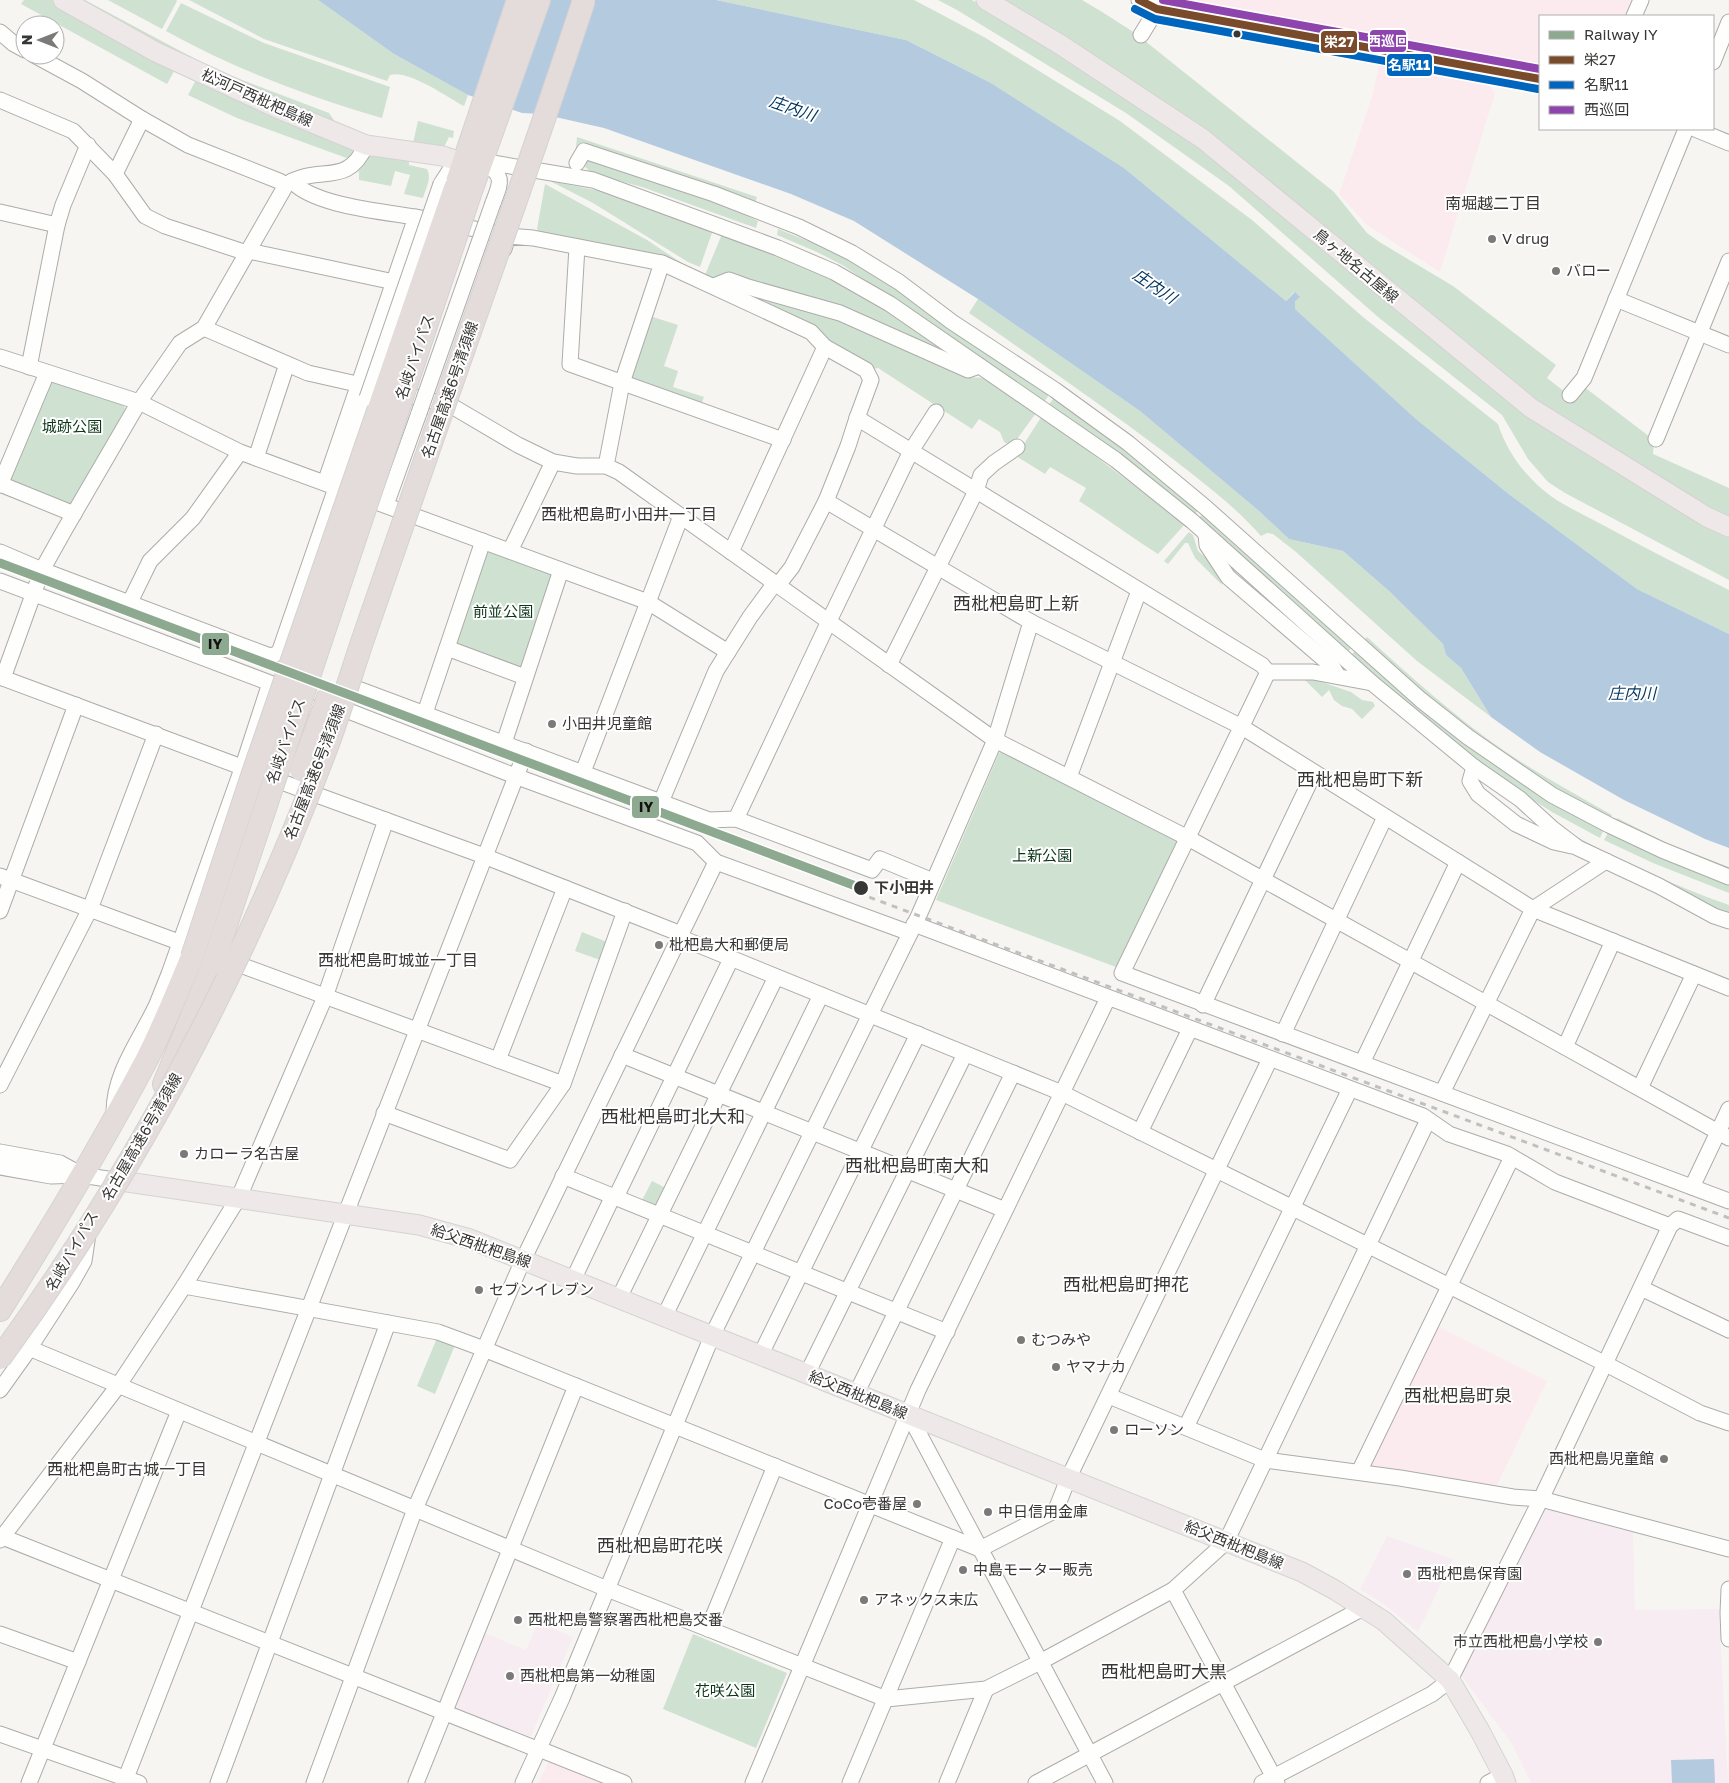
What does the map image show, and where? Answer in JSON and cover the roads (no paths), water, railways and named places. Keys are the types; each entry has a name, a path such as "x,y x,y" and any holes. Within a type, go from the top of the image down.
{"highway":[{"name":"名岐バイパス","path":"469,154 518,0"},
{"name":"名岐バイパス","path":"0,1368 22,1337 90,1222 160,1093 195,954 252,776 455,188 539,0"},
{"name":"名古屋高速6号清須線","path":"0,1334 71,1230 126,1139 182,1036 234,932 288,807 349,639 568,0"},
{"name":"名古屋高速6号清須線","path":"0,1358 34,1312 83,1238 136,1151 189,1055 238,957 270,885 329,740 584,0"},
{"name":"名岐バイパス","path":"0,1310 31,1261 147,1059 195,954"}],"main road":[{"name":"松河戸西枇杷島線","path":"63,0 156,52 278,109 366,144 469,154"},
{"name":"鳥ヶ地名古屋線","path":"986,0 1061,45 1203,140 1531,408 1707,517 1729,527"},
{"name":"給父西枇杷島線","path":"114,1180 419,1225 470,1239 1306,1575 1365,1607 1409,1642 1450,1680 1480,1731 1499,1780"}],"street":[{"path":"1139,0 1539,79"},
{"path":"1634,15 1641,0"},
{"path":"1141,35 1157,4"},
{"path":"1714,60 1729,22"},
{"path":"0,32 15,45"},
{"path":"52,65 188,145 289,183 328,202 662,263 811,332 825,348 866,370 871,380 826,501 792,568 776,584 716,671 661,802"},
{"path":"0,100 73,130 115,174 145,216 165,226 248,252 394,282"},
{"path":"115,174 142,119"},
{"path":"1570,394 1584,378 1686,130"},
{"path":"1698,130 1729,142"},
{"path":"366,144 356,162 344,171 311,174 289,183 204,328 180,343 139,402 42,570 1,677 484,856 625,912 776,977 1062,1093 1700,1412 1729,1423"},
{"path":"29,367 57,225 63,205 88,145"},
{"path":"578,163 584,151 714,194 800,227 852,253 899,282 952,322 1055,390 1128,443 1205,507 1421,700 1468,737 1552,795 1662,850 1729,877"},
{"path":"386,505 499,186 500,177 495,170 469,154"},
{"path":"469,154 593,180 778,248 834,272 890,304 1116,460 1206,533 1372,683 1474,767 1520,799 1553,829 1578,848"},
{"path":"363,391 455,188"},
{"path":"0,212 57,225"},
{"path":"0,552 42,570 270,656 279,653 330,485 363,391 394,282 416,217"},
{"path":"508,236 350,686 709,820 736,819 872,870 880,859 933,881"},
{"path":"576,247 570,364 783,440"},
{"path":"1656,439 1729,261"},
{"path":"606,466 622,383 662,263"},
{"path":"714,286 729,280 840,313 968,370 979,366"},
{"path":"1616,299 1729,345"},
{"path":"204,328 308,373 363,391 450,405 518,445 553,462 577,466 606,466 619,472 995,740 1188,838 1723,1135"},
{"path":"731,552 825,348"},
{"path":"0,356 139,402 240,452 648,602 728,652"},
{"path":"256,458 287,364"},
{"path":"47,373 0,484 74,514"},
{"path":"736,819 828,621 911,451 936,412"},
{"path":"857,418 1262,665 1268,672 1313,672 1372,683"},
{"path":"889,664 976,491 981,475 1017,447"},
{"path":"130,602 150,561 193,518 240,452"},
{"path":"510,551 553,462"},
{"path":"826,501 1031,622 1242,727 1533,909 1729,988"},
{"path":"583,772 681,516"},
{"path":"1206,533 1206,545 1228,577 1332,666 1338,676"},
{"path":"425,713 483,541"},
{"path":"504,743 561,570"},
{"path":"0,581 270,683 243,766 195,954"},
{"path":"1069,777 1139,591"},
{"path":"523,1783 539,1750 712,1336 912,928 995,740 1031,622"},
{"path":"446,648 525,677"},
{"path":"1268,672 1122,973 1729,1201"},
{"path":"267,693 304,707 346,710 697,844 716,862 912,928 1108,998 1423,1116 1450,1134 1512,1157 1555,1182 1670,1226"},
{"path":"0,911 6,878 76,705"},
{"path":"160,1093 178,1087 183,1081 241,966 314,794 346,710"},
{"path":"0,1085 6,1061 90,909 156,734"},
{"path":"0,1734 130,1782 190,1613 526,751"},
{"path":"1474,767 1470,781 1478,794 1516,824 1554,842 1578,848 1660,886 1714,916 1729,922"},
{"path":"1203,1005 1314,773"},
{"path":"1283,1034 1385,817"},
{"path":"386,820 325,997 239,1197 184,1286 118,1386 1,1538 624,1783"},
{"path":"1442,1093 1533,909 1606,861"},
{"path":"314,1783 415,1509 484,1349 523,1260 716,862"},
{"path":"1362,1063 1458,862"},
{"path":"6,878 90,909 195,954 241,966 562,1084"},
{"path":"498,1060 565,888"},
{"path":"384,1113 510,1160 562,1084 625,912"},
{"path":"1565,1047 1613,941"},
{"path":"573,1280 731,958"},
{"path":"1640,1088 1694,974"},
{"path":"619,1298 776,977"},
{"path":"664,1317 821,995"},
{"path":"753,1783 918,1390 1108,998"},
{"path":"1140,1132 1190,1029"},
{"path":"760,1356 918,1034"},
{"path":"807,1374 965,1054"},
{"path":"622,1055 1005,1210"},
{"path":"184,1286 438,1332 980,1549 1054,1511 1270,1059"},
{"path":"856,1394 1013,1073"},
{"path":"1186,1428 1350,1089"},
{"path":"1692,1187 1723,1135 1729,1109"},
{"path":"29,1348 607,1589 886,1699 986,1689 1173,1590 1226,1542 1428,1120"},
{"path":"0,1152 60,1162 81,1175"},
{"path":"1359,1472 1512,1157"},
{"path":"0,1167 51,1176 81,1175 114,1180"},
{"path":"564,1176 848,1290 947,1332"},
{"path":"1173,1590 1223,1683 1271,1781 1432,1694 1450,1680 1541,1499 1670,1226 1678,1219 1729,1238"},
{"path":"0,1390 84,1261 90,1222"},
{"path":"0,1289 16,1270 31,1261"},
{"path":"1641,1288 1729,1330"},
{"path":"218,1783 388,1323"},
{"path":"416,1783 576,1386"},
{"path":"1108,1396 1265,1460 1359,1472 1513,1497 1541,1499 1729,1549"},
{"path":"29,1783 179,1411"},
{"path":"909,1415 1105,1783"},
{"path":"708,1629 774,1466"},
{"path":"850,1783 953,1538"},
{"path":"1729,1589 1729,1639"},
{"path":"1036,1783 1365,1607"},
{"path":"0,1634 78,1662"},
{"path":"947,1783 986,1689"}],"water":[{"name":"庄内川","path":"318,0 716,0 906,40 991,83 1124,168 1286,301 1295,292 1300,297 1295,301 1295,309 1416,419 1510,495 1637,589 1729,634 1729,848 1705,839 1624,800 1540,752 1491,717 1461,668 1446,655 1443,644 1389,591 1343,551 1289,539 1259,511 1140,411 978,299 854,221 791,194 604,128 542,114 522,113 468,95 394,54"},
{"path":"1714,1759 1715,1783 1672,1783 1671,1760"}],"railway":[{"path":"858,893 1729,1218"}],"rail line":[{"name":"IY","path":"0,563 861,888"}],"place":[{"name":"V drug","path":"1492,239"},
{"name":"バロー","path":"1556,271"},
{"name":"小田井児童館","path":"552,724"},
{"name":"下小田井","path":"861,888"},
{"name":"枇杷島大和郵便局","path":"659,945"},
{"name":"カローラ名古屋","path":"184,1154"},
{"name":"セブンイレブン","path":"479,1290"},
{"name":"むつみや","path":"1021,1340"},
{"name":"ヤマナカ","path":"1056,1367"},
{"name":"ローソン","path":"1114,1430"},
{"name":"西枇杷島児童館","path":"1664,1459"},
{"name":"CoCo壱番屋","path":"917,1504"},
{"name":"中日信用金庫","path":"988,1512"},
{"name":"中島モーター販売","path":"963,1570"},
{"name":"西枇杷島保育園","path":"1407,1574"},
{"name":"アネックス末広","path":"864,1600"},
{"name":"西枇杷島警察署西枇杷島交番","path":"518,1620"},
{"name":"市立西枇杷島小学校","path":"1598,1642"},
{"name":"西枇杷島第一幼稚園","path":"510,1676"}],"district":[{"name":"南堀越二丁目","path":"1493,203"},
{"name":"西枇杷島町小田井一丁目","path":"629,514"},
{"name":"西枇杷島町上新","path":"1016,604"},
{"name":"西枇杷島町下新","path":"1360,780"},
{"name":"西枇杷島町城並一丁目","path":"398,960"},
{"name":"西枇杷島町北大和","path":"673,1117"},
{"name":"西枇杷島町南大和","path":"917,1166"},
{"name":"西枇杷島町押花","path":"1126,1285"},
{"name":"西枇杷島町泉","path":"1458,1396"},
{"name":"西枇杷島町古城一丁目","path":"127,1469"},
{"name":"西枇杷島町花咲","path":"660,1546"},
{"name":"西枇杷島町大黒","path":"1164,1672"}],"park label":[{"name":"城跡公園","path":"72,427"},
{"name":"前並公園","path":"503,612"},
{"name":"上新公園","path":"1042,856"},
{"name":"花咲公園","path":"725,1691"}]}
